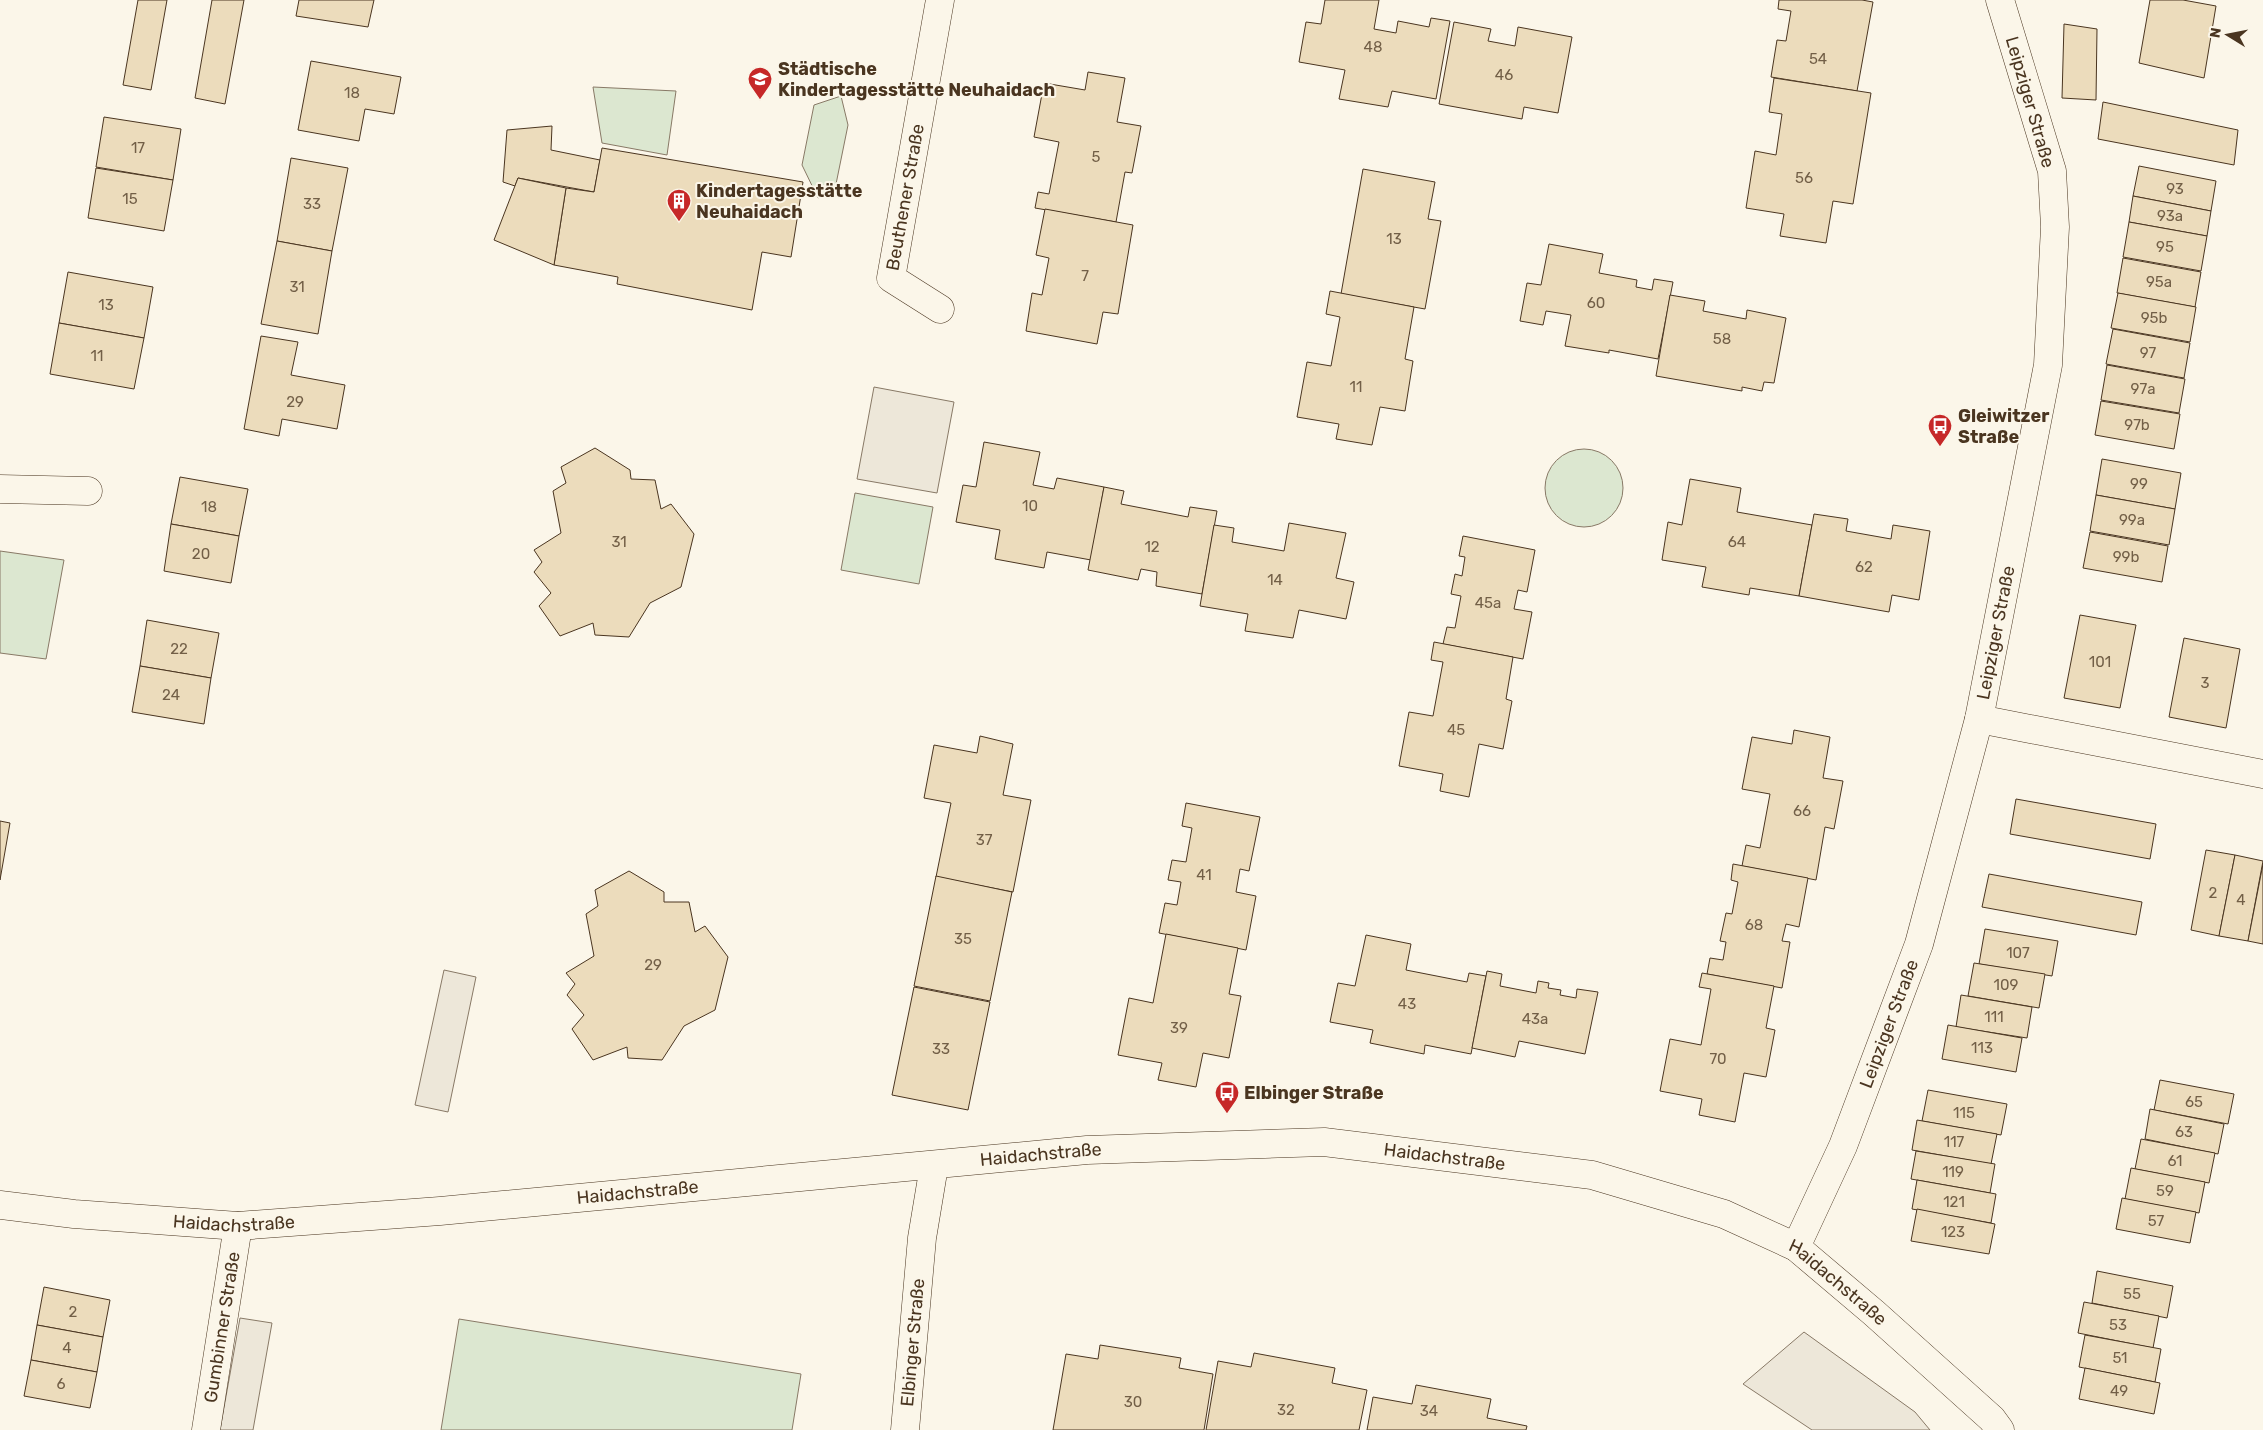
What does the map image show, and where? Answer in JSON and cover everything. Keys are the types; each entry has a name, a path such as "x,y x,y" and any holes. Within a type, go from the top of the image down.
{"street":[{"name":"Beuthener Straße","path":"940,0 891,278 940,309"},
{"name":"Leipziger Straße","path":"1796,1247 1843,1146 1919,944 1978,719 2048,365 2055,226 2052,172 2000,0"},
{"path":"0,489 88,491"},
{"path":"1978,719 2263,774"},
{"name":"Haidachstraße","path":"0,1205 74,1214 238,1226 440,1211 934,1166 1087,1150 1324,1142 1592,1175 1724,1214 1796,1247 1904,1339 1992,1418 2000,1430"},
{"name":"Elbinger Straße","path":"905,1430 922,1238 934,1166"},
{"name":"Gumbinner Straße","path":"206,1430 238,1226"}],"green space":[{"path":"593,87 676,91 667,155 602,143"},
{"path":"841,96 848,125 835,189 818,198 802,165 814,105"},
{"path":"1584,449 1599,452 1612,460 1620,473 1623,488 1620,503 1612,516 1599,524 1584,527 1569,524 1556,516 1548,503 1545,488 1548,473 1556,460 1569,452"},
{"path":"855,493 933,507 919,584 841,570"},
{"path":"0,551 64,560 46,659 0,653"},
{"path":"459,1319 801,1374 792,1430 441,1430"}],"shaded area":[{"path":"874,387 954,402 937,493 857,479"},
{"path":"444,970 476,977 448,1112 415,1105"},
{"path":"240,1318 272,1323 253,1430 220,1430"},
{"path":"1804,1332 1915,1412 1930,1430 1812,1430 1743,1384"}],"building":[{"path":"138,0 167,0 151,90 123,85"},
{"path":"212,0 244,0 225,104 195,98"},
{"path":"299,0 374,0 368,27 296,16"},
{"path":"1325,0 1379,0 1374,29 1396,33 1398,21 1429,27 1431,18 1450,21 1436,99 1392,91 1388,107 1339,99 1345,70 1299,62 1306,22 1321,24"},
{"path":"1779,0 1862,0 1873,2 1857,91 1771,77 1777,40 1786,41 1791,11 1778,9"},
{"path":"2150,0 2183,0 2216,6 2204,78 2139,63"},
{"path":"1454,22 1491,29 1488,41 1515,46 1518,27 1572,37 1558,113 1524,107 1522,119 1439,104"},
{"path":"2064,24 2097,29 2096,100 2062,98"},
{"path":"311,61 401,77 394,114 365,109 359,141 298,130"},
{"path":"1088,72 1125,78 1117,122 1141,126 1132,173 1125,172 1116,222 1035,208 1038,192 1049,194 1059,142 1034,137 1044,83 1085,90"},
{"path":"1774,78 1871,93 1853,204 1833,201 1826,243 1780,236 1784,214 1746,208 1755,151 1776,155 1782,114 1769,112"},
{"path":"2103,102 2238,130 2234,165 2098,139"},
{"path":"104,117 181,129 173,180 96,167"},
{"path":"552,126 551,150 600,160 594,192 518,178 515,186 503,182 507,130"},
{"name":"Kindertagesstätte Neuhaidach","path":"602,148 803,182 791,257 762,252 752,310 617,284 618,277 554,265 566,188 594,192"},
{"path":"291,158 348,168 332,251 277,241"},
{"path":"2139,166 2216,181 2211,211 2133,196"},
{"path":"96,168 173,180 164,231 88,218"},
{"path":"1363,169 1435,182 1428,219 1441,221 1425,309 1341,294"},
{"path":"518,178 566,188 554,265 494,240"},
{"path":"2133,196 2211,211 2207,236 2129,222"},
{"path":"1045,209 1133,225 1118,314 1103,312 1097,344 1026,331 1032,293 1042,295 1049,258 1036,255"},
{"path":"2129,222 2207,236 2201,271 2123,257"},
{"path":"277,241 332,251 318,334 261,324"},
{"path":"1549,244 1603,254 1599,273 1637,280 1636,287 1652,290 1654,279 1673,282 1658,359 1609,350 1609,353 1565,346 1571,315 1546,311 1543,325 1520,321 1527,283 1541,285"},
{"path":"2123,258 2201,272 2195,307 2117,293"},
{"path":"68,272 153,287 144,338 59,323"},
{"path":"1330,291 1414,307 1405,359 1413,361 1405,411 1380,407 1372,445 1336,439 1339,424 1297,417 1307,362 1331,366 1340,317 1326,314"},
{"path":"2118,293 2196,307 2190,342 2111,328"},
{"path":"1670,295 1705,301 1703,311 1746,319 1747,310 1786,318 1774,383 1764,382 1762,391 1742,387 1742,391 1656,376"},
{"path":"59,323 144,338 134,389 50,374"},
{"path":"2113,329 2190,343 2184,378 2106,364"},
{"path":"261,336 298,342 291,375 345,385 337,429 282,419 279,436 244,429"},
{"path":"2107,365 2185,379 2179,413 2101,400"},
{"path":"2101,401 2180,414 2174,449 2095,435"},
{"path":"984,442 1040,452 1033,485 1054,489 1057,478 1104,487 1091,560 1047,552 1044,568 995,559 1000,530 956,522 963,485 976,487"},
{"path":"595,448 630,470 631,479 655,480 661,509 671,504 694,534 681,587 650,603 629,637 595,635 593,623 560,636 539,606 551,593 534,572 542,562 534,550 561,533 553,491 566,483 561,467"},
{"path":"2102,459 2181,473 2175,509 2096,495"},
{"path":"180,477 248,489 239,536 171,524"},
{"path":"1690,479 1741,488 1737,512 1812,525 1799,596 1750,588 1749,595 1702,587 1706,567 1662,560 1668,522 1682,525"},
{"path":"1104,487 1124,491 1121,504 1188,517 1190,507 1217,511 1202,594 1156,586 1157,572 1141,569 1138,580 1088,570"},
{"path":"2096,495 2175,509 2169,545 2090,531"},
{"path":"1814,514 1848,519 1846,531 1891,539 1893,525 1930,531 1919,600 1892,595 1889,612 1799,596"},
{"path":"1289,523 1346,533 1336,578 1354,582 1346,619 1299,610 1293,638 1245,631 1248,614 1200,606 1214,525 1234,528 1232,542 1284,551"},
{"path":"171,524 239,536 231,583 164,571"},
{"path":"2090,532 2168,546 2162,582 2083,568"},
{"path":"1463,536 1535,550 1527,592 1518,590 1514,609 1532,612 1523,659 1443,644 1447,627 1455,628 1461,596 1451,594 1455,574 1462,576 1465,557 1459,556"},
{"path":"2080,615 2136,625 2120,708 2064,698"},
{"path":"147,620 219,633 211,678 140,666"},
{"path":"2184,638 2240,649 2226,728 2169,717"},
{"path":"1434,642 1513,657 1506,699 1512,701 1503,749 1479,744 1469,797 1440,791 1443,774 1399,766 1409,712 1433,716 1443,662 1431,660"},
{"path":"140,666 211,678 204,724 132,712"},
{"path":"1794,730 1830,737 1823,778 1843,781 1834,829 1825,827 1816,880 1742,866 1746,845 1760,848 1770,794 1742,789 1752,737 1792,744"},
{"path":"980,736 1013,744 1003,795 1031,800 1013,892 936,877 951,803 924,798 934,745 977,753"},
{"path":"2016,799 2156,824 2150,859 2010,834"},
{"path":"1186,803 1260,817 1249,871 1240,869 1236,892 1256,896 1246,950 1159,933 1165,903 1177,905 1181,882 1168,880 1172,860 1186,862 1192,828 1182,826"},
{"path":"0,821 10,823 0,880"},
{"path":"2206,850 2235,855 2219,936 2191,930"},
{"path":"2235,855 2263,861 2248,941 2219,936"},
{"path":"1733,864 1808,878 1799,927 1786,924 1782,941 1790,942 1782,988 1707,974 1710,958 1723,960 1726,942 1720,941 1726,913 1732,914 1738,882 1731,880"},
{"path":"2263,864 2263,944 2248,941"},
{"path":"629,871 664,892 664,902 689,902 695,932 705,926 728,957 715,1010 684,1026 662,1060 628,1058 627,1047 593,1060 572,1029 584,1015 567,995 575,984 566,973 594,956 586,914 598,906 595,890"},
{"path":"1989,874 2142,902 2136,935 1982,907"},
{"path":"936,876 1012,892 990,1001 914,986"},
{"path":"1985,929 2058,941 2052,976 1979,964"},
{"path":"1166,934 1238,948 1229,994 1241,996 1229,1058 1203,1053 1196,1087 1158,1080 1162,1063 1118,1055 1129,998 1153,1003"},
{"path":"1366,935 1411,944 1406,970 1467,982 1469,973 1486,976 1471,1054 1425,1045 1424,1054 1370,1043 1373,1030 1330,1022 1338,983 1355,986"},
{"path":"1974,963 2045,974 2039,1008 1968,996"},
{"path":"1487,971 1502,974 1500,986 1536,993 1538,981 1549,983 1548,988 1561,990 1560,995 1576,998 1577,989 1598,992 1585,1054 1519,1041 1515,1057 1472,1048"},
{"path":"1702,973 1774,986 1766,1028 1775,1030 1766,1077 1744,1073 1735,1122 1699,1115 1702,1099 1660,1091 1670,1039 1701,1045 1711,989 1699,987"},
{"path":"914,987 990,1002 968,1110 892,1095"},
{"path":"1961,995 2032,1007 2027,1038 1956,1027"},
{"path":"1948,1025 2022,1038 2016,1072 1942,1059"},
{"path":"2160,1080 2234,1094 2228,1124 2154,1110"},
{"path":"1928,1090 2007,1104 2001,1135 1922,1121"},
{"path":"2150,1109 2224,1124 2218,1154 2145,1139"},
{"path":"1917,1120 1997,1134 1991,1164 1912,1150"},
{"path":"2141,1139 2215,1153 2209,1183 2135,1169"},
{"path":"1916,1151 1995,1164 1990,1193 1911,1179"},
{"path":"2131,1168 2205,1182 2199,1213 2125,1199"},
{"path":"1917,1180 1996,1194 1991,1223 1912,1209"},
{"path":"2122,1198 2196,1212 2190,1243 2116,1229"},
{"path":"1917,1209 1995,1224 1989,1254 1911,1241"},
{"path":"2097,1271 2173,1286 2167,1318 2092,1303"},
{"path":"44,1287 110,1300 103,1337 37,1325"},
{"path":"2084,1302 2159,1316 2153,1348 2078,1333"},
{"path":"37,1325 103,1337 97,1372 31,1360"},
{"path":"2085,1335 2161,1349 2155,1382 2079,1367"},
{"path":"1100,1345 1181,1358 1179,1368 1213,1374 1204,1430 1053,1430 1066,1354 1098,1359"},
{"path":"1254,1353 1335,1368 1332,1383 1367,1390 1359,1430 1206,1430 1218,1361 1251,1367"},
{"path":"31,1360 97,1372 90,1408 24,1396"},
{"path":"2085,1368 2160,1383 2154,1414 2079,1399"},
{"path":"1416,1385 1491,1399 1487,1418 1527,1426 1526,1430 1367,1430 1373,1397 1412,1404"}],"place":[{"name":"Städtische Kindertagesstätte Neuhaidach","path":"760,100"},
{"name":"Kindertagesstätte Neuhaidach","path":"679,222"},
{"name":"Gleiwitzer Straße","path":"1940,447"},
{"name":"Elbinger Straße","path":"1227,1114"}]}
